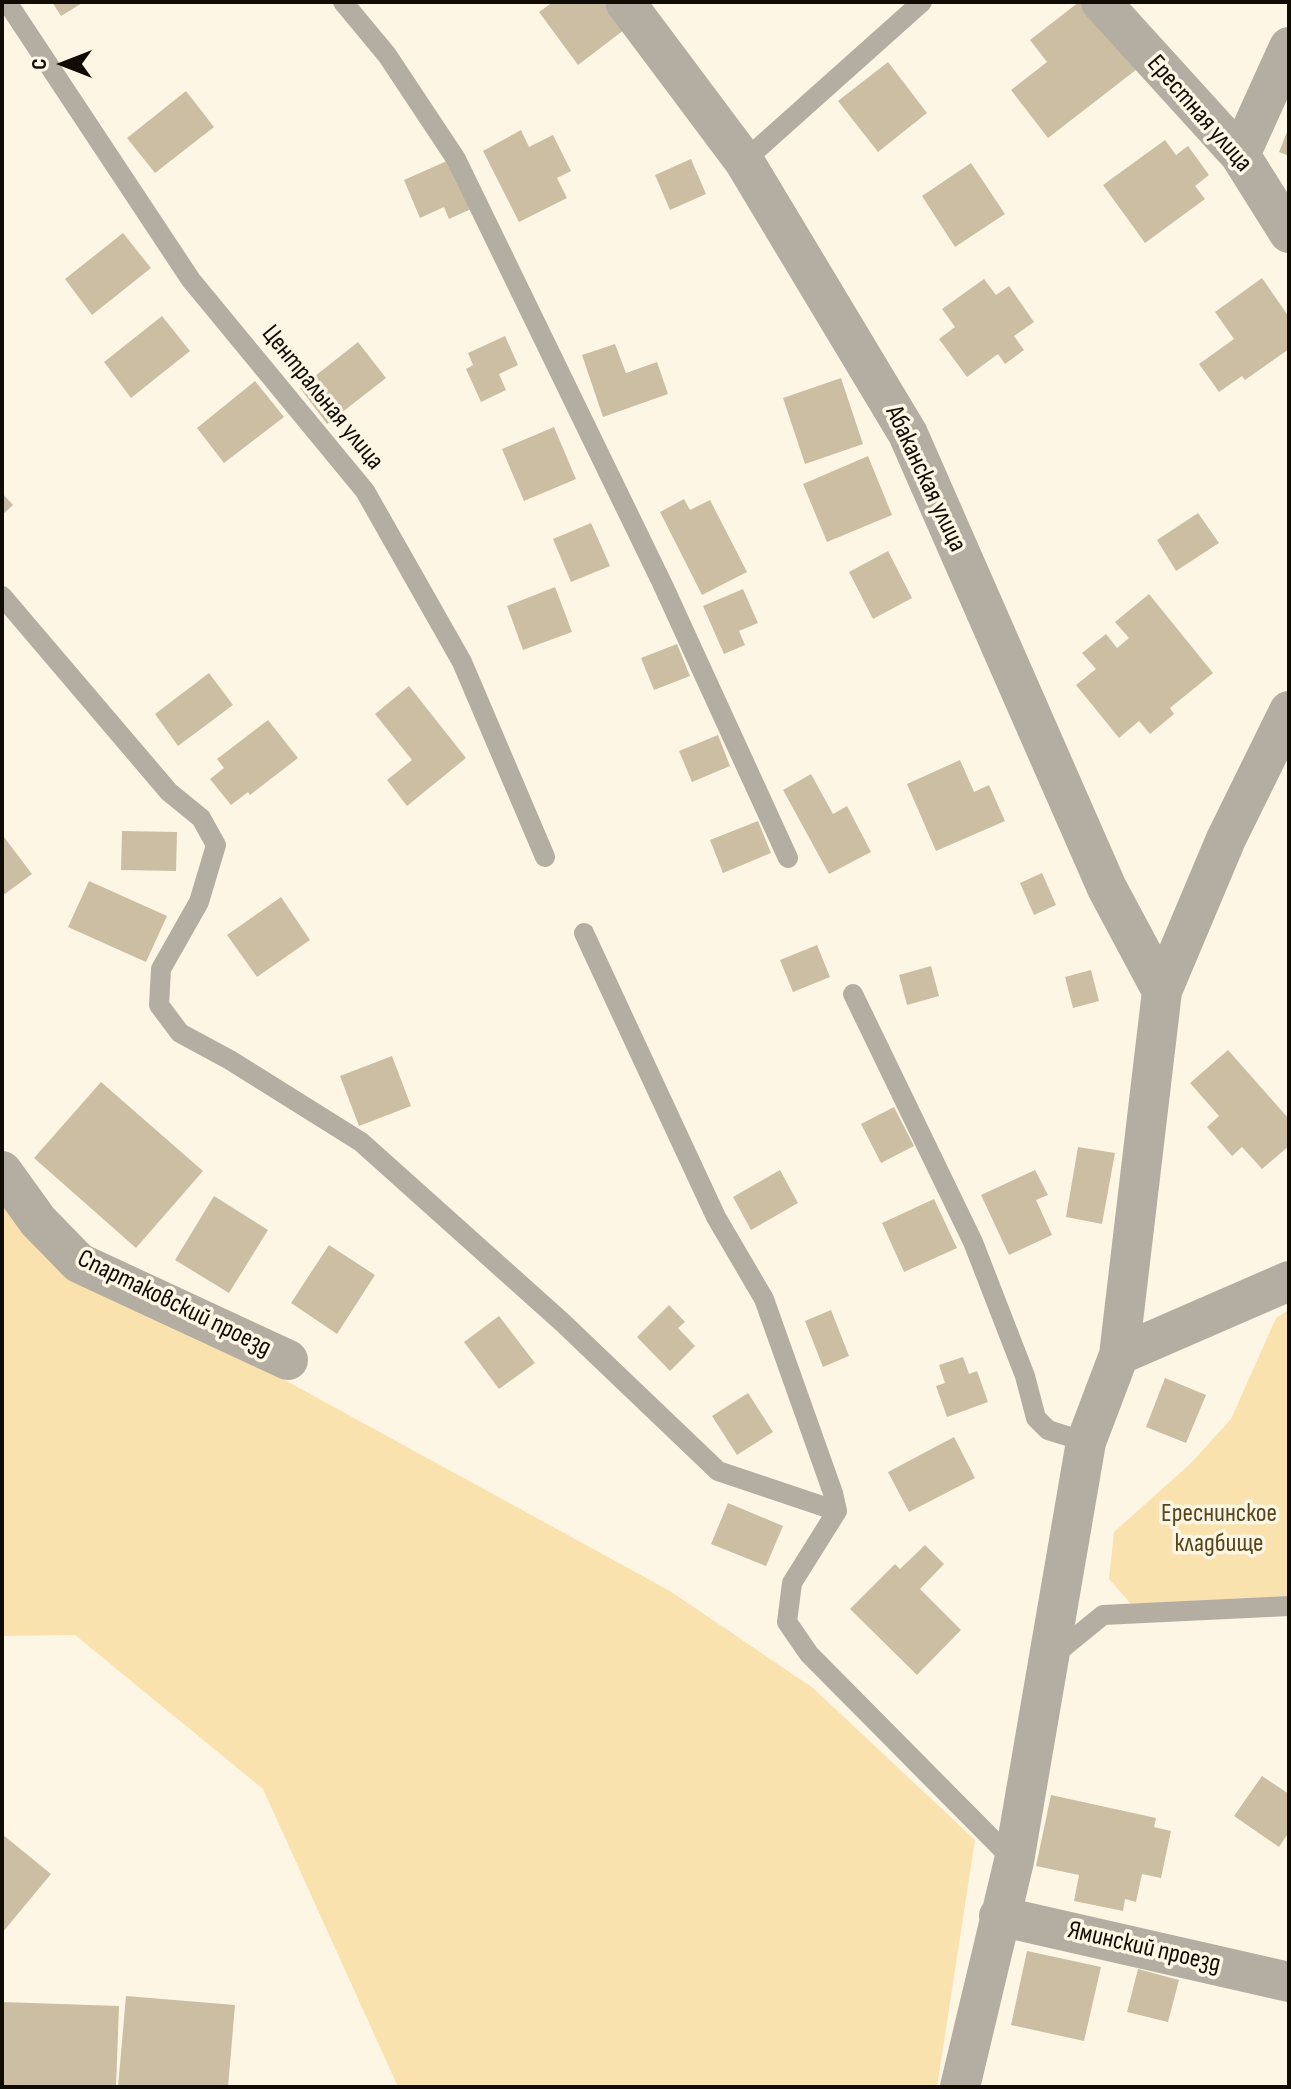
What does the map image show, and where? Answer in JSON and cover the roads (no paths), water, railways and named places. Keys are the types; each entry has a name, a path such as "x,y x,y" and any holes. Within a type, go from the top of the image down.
{"street":[{"name":"Абаканская улица","path":"625,2 744,161 908,434 1107,888 1162,991"},
{"name":"Ерестная улица","path":"1101,2 1240,155 1289,233"},
{"path":"1240,155 1289,47"},
{"path":"960,2087 1014,1861 1086,1442 1119,1355 1162,991 1226,839 1287,718"},
{"name":"Спартаковский проезд","path":"2,1171 38,1221 79,1263 288,1360"},
{"path":"1119,1355 1289,1281"},
{"name":"Яминский проезд","path":"999,1916 1289,1982"}],"lane":[{"name":"Центральная улица","path":"7,2 191,280 365,491 462,662 545,857"},
{"path":"343,2 387,55 456,159 662,583 788,858"},
{"path":"744,161 922,2"},
{"path":"2,596 169,792 201,818 216,845 199,902 161,969 159,1005 180,1033 361,1142 562,1322 718,1471 837,1511"},
{"path":"584,933 716,1217 764,1299 837,1511"},
{"path":"853,994 973,1242 1025,1376 1036,1418 1048,1430 1086,1442"},
{"path":"837,1511 792,1583 787,1622 809,1654 1014,1861"},
{"path":"1048,1660 1103,1615 1289,1606"}],"park label":[{"name":"Ереснинское кладбище","path":"1219,1529"}]}
